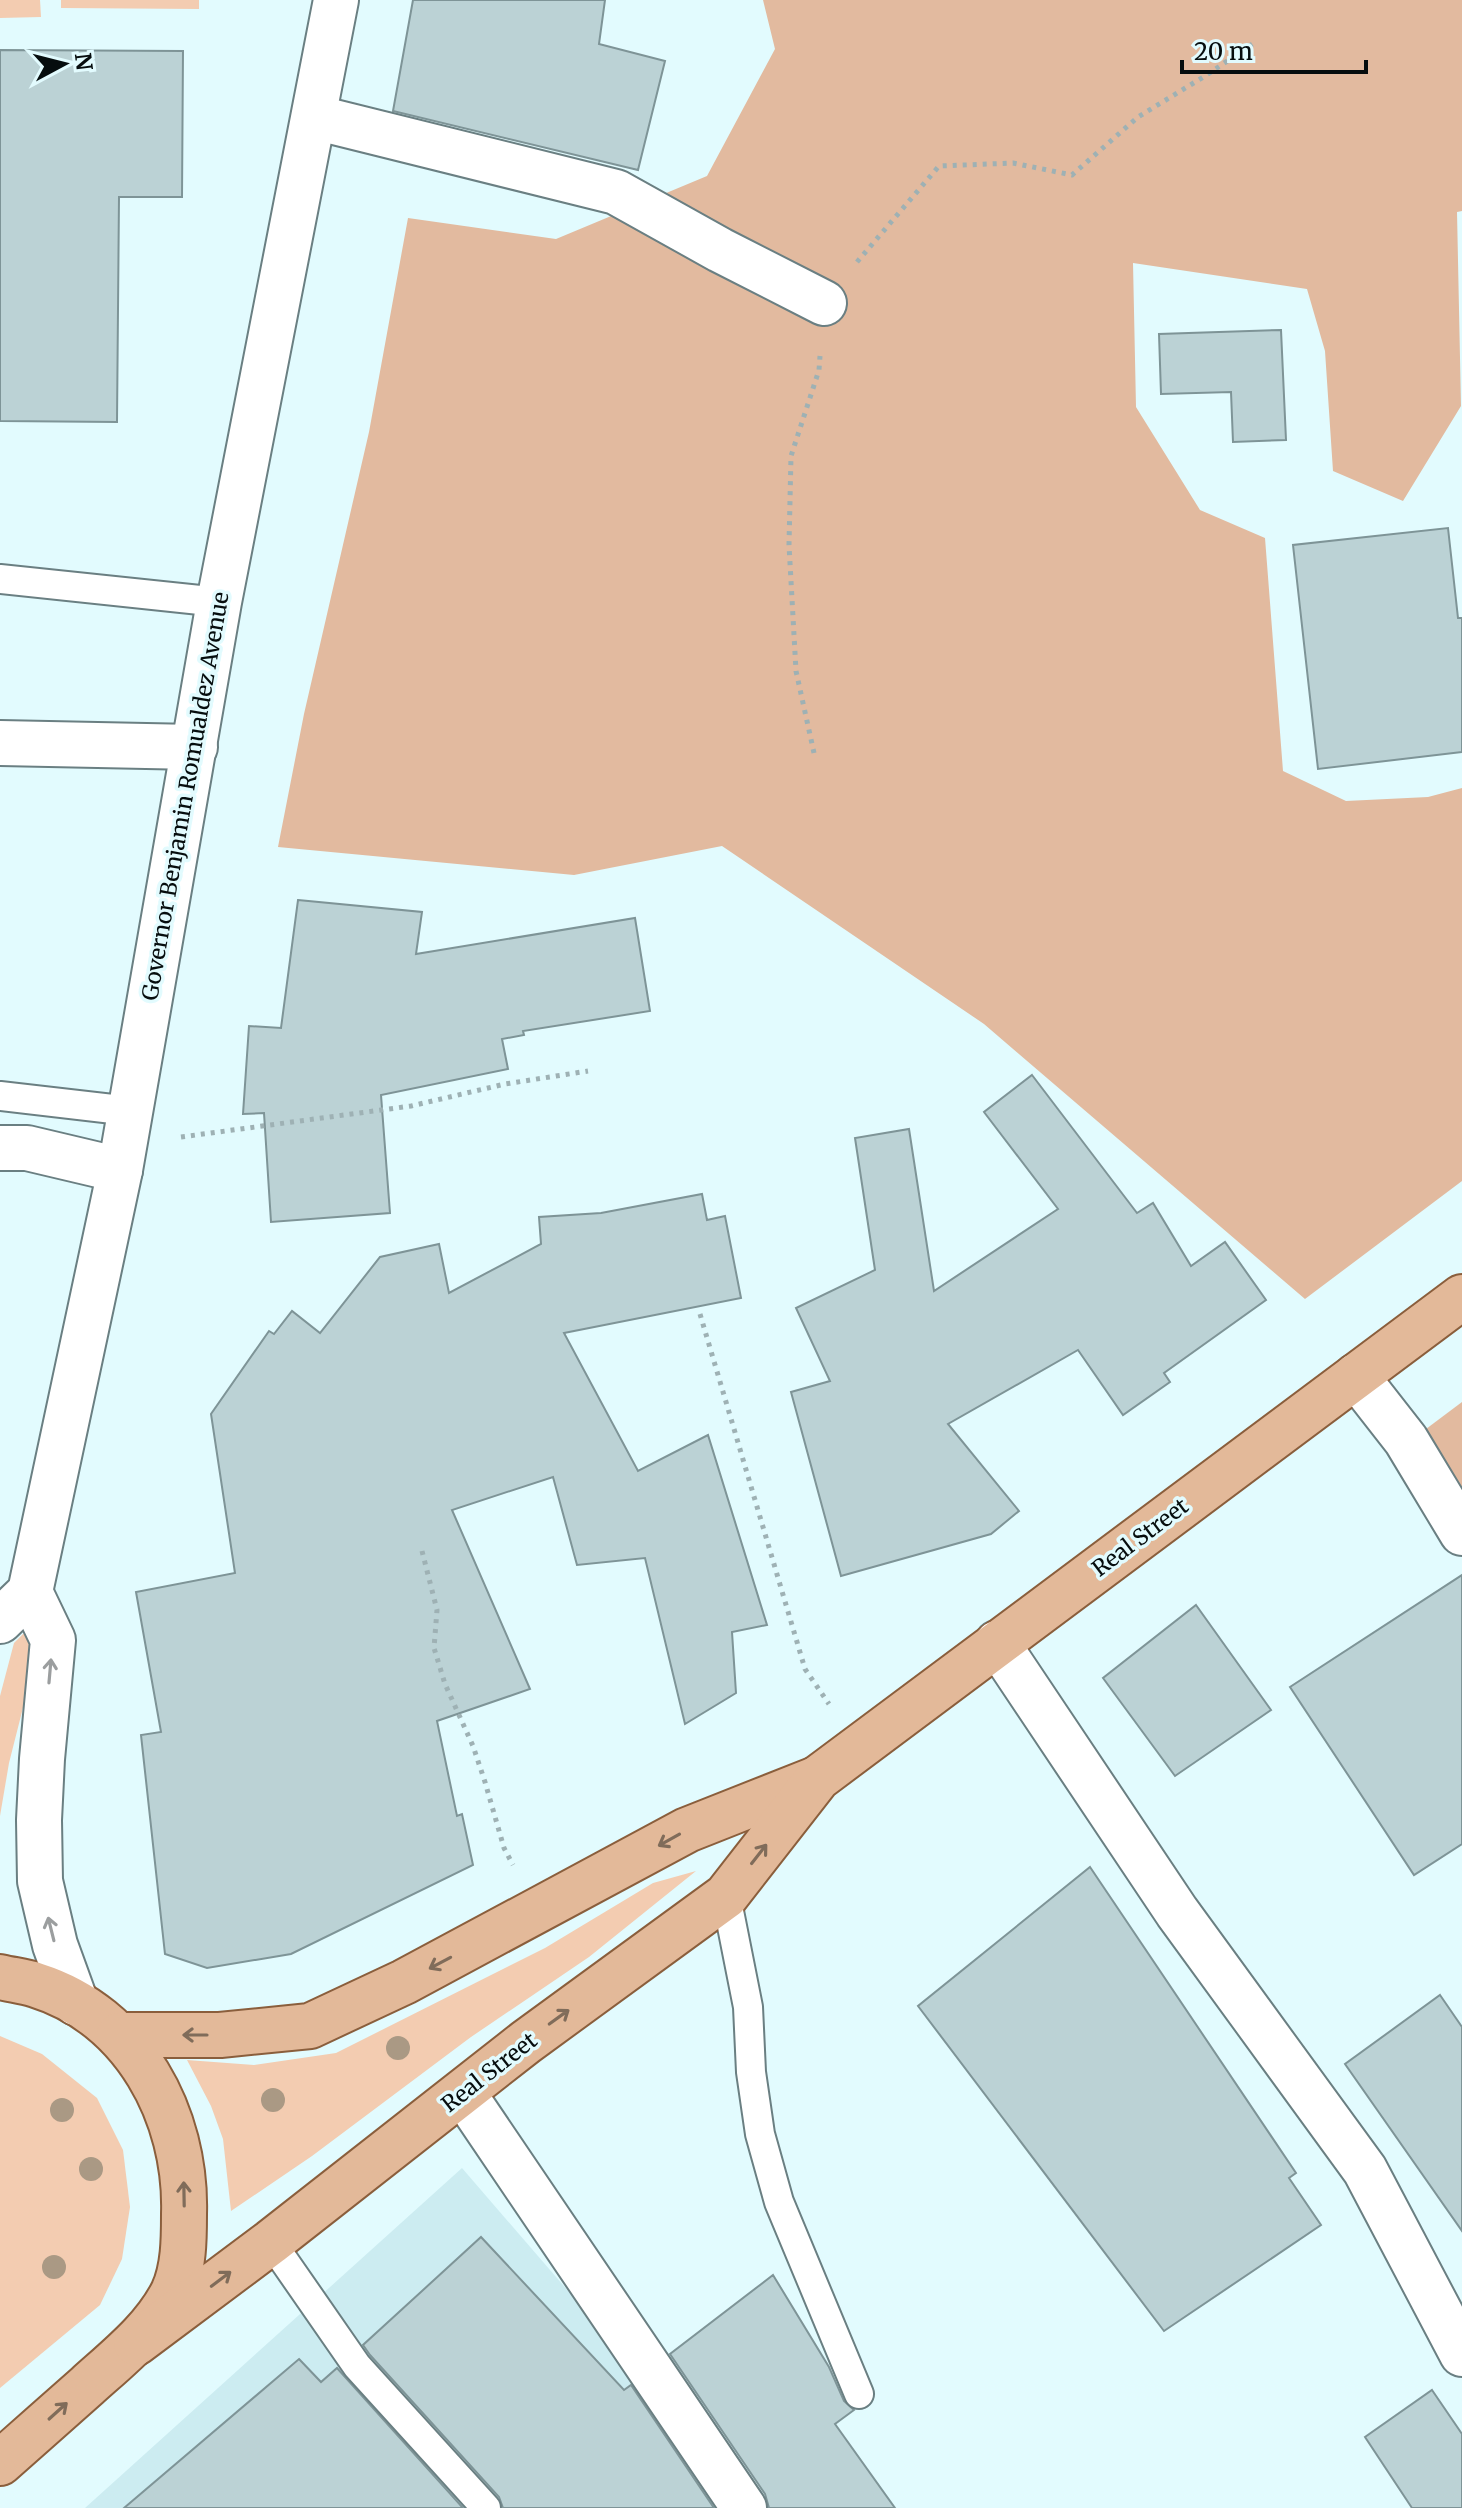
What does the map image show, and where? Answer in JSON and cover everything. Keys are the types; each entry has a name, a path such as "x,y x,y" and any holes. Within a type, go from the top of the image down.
{"main road":[{"name":"Real Street","path":"119,2035 220,2035 310,2026 404,1982 687,1830 818,1778 1462,1297"},
{"name":"Real Street","path":"136,2343 271,2242 526,2042 726,1896 818,1778"},
{"path":"0,1977 37,1985 76,2003 119,2035 136,2056 177,2138 185,2193 182,2260 173,2290 161,2311 136,2343 0,2463"}],"street":[{"name":"Governor Benjamin Romualdez Avenue","path":"76,2003 55,1945 40,1881 41,1774 53,1640 10,1600 125,1140 219,602 336,0"},
{"path":"314,117 616,192 824,303"},
{"path":"0,743 195,747"},
{"path":"0,1148 125,1140"},
{"path":"1356,1376 1406,1440 1462,1533"},
{"path":"997,1643 1177,1912 1365,2170 1462,2354"},
{"path":"463,2093 744,2508"}],"lane":[{"path":"0,579 219,602"},
{"path":"0,1096 125,1140"},
{"path":"726,1896 748,2007 751,2072 760,2134 779,2202 859,2394"},
{"path":"271,2242 357,2366 486,2508"}],"path":[{"path":"814,753 796,671 789,545 791,456 819,370 824,303 882,230 939,166 1013,163 1072,175 1138,117 1254,43"},
{"path":"125,1140 202,1135 243,1127 396,1109 505,1084 588,1071"},
{"path":"700,1314 805,1669 859,1748"},
{"path":"422,1551 437,1610 434,1648 445,1684 473,1746 504,1848 538,1911"}],"shaded area":[{"path":"0,0 40,0 41,17 0,18"},
{"path":"61,0 199,0 199,9 61,8"},
{"path":"763,0 1462,0 1462,211 1457,212 1461,406 1403,501 1333,471 1325,351 1307,289 1133,263 1136,407 1200,510 1265,538 1283,771 1346,801 1428,797 1462,788 1462,1181 1305,1299 984,1024 722,846 574,875 278,847 304,714 369,432 408,218 556,239 707,176 775,49"},
{"path":"1462,1402 1462,1488 1422,1432"},
{"path":"31,1626 29,1684 9,1763 0,1816 0,1696 14,1643"},
{"path":"696,1871 589,1957 471,2037 312,2156 231,2211 223,2139 211,2106 187,2060 254,2065 336,2053 545,1948 653,1883"},
{"path":"0,2036 42,2054 97,2098 123,2150 130,2207 122,2259 100,2305 0,2388"},
{"path":"462,2168 720,2467 748,2508 85,2508"}],"building":[{"path":"413,0 605,0 599,44 665,61 638,170 393,111"},
{"path":"0,50 183,51 182,197 119,197 117,422 0,421"},
{"path":"1281,330 1286,440 1233,442 1231,392 1161,394 1159,334"},
{"path":"1448,528 1458,618 1462,618 1462,752 1318,769 1293,545"},
{"path":"298,900 422,912 416,954 635,918 650,1011 523,1031 524,1035 502,1039 508,1069 381,1095 390,1213 271,1222 264,1113 243,1114 249,1026 281,1028"},
{"path":"1032,1075 1137,1213 1153,1203 1191,1266 1225,1242 1266,1300 1164,1373 1170,1382 1123,1415 1078,1350 948,1424 1019,1511 991,1534 841,1576 791,1392 830,1381 796,1308 875,1270 855,1138 909,1129 934,1291 1058,1209 984,1112"},
{"path":"702,1194 707,1220 725,1216 741,1298 564,1333 638,1471 708,1435 767,1625 732,1632 736,1693 685,1724 645,1558 577,1565 553,1477 452,1510 530,1689 437,1721 457,1816 462,1814 473,1865 291,1954 207,1968 165,1954 141,1735 161,1732 136,1592 235,1573 211,1414 269,1331 274,1334 292,1311 320,1333 380,1257 439,1244 449,1293 541,1244 539,1217 601,1213"},
{"path":"1462,1575 1462,1844 1414,1875 1290,1687"},
{"path":"1196,1605 1271,1710 1175,1776 1103,1678"},
{"path":"1090,1867 1296,2173 1289,2178 1321,2225 1164,2331 918,2006"},
{"path":"1440,1995 1462,2027 1462,2231 1345,2064"},
{"path":"481,2237 624,2390 631,2385 714,2508 503,2508 499,2497 370,2355 363,2345"},
{"path":"773,2275 829,2367 844,2401 854,2410 835,2424 895,2508 769,2508 765,2494 670,2354"},
{"path":"299,2359 321,2382 337,2368 463,2508 124,2508"},
{"path":"1432,2390 1462,2434 1462,2508 1412,2508 1365,2437"}]}
